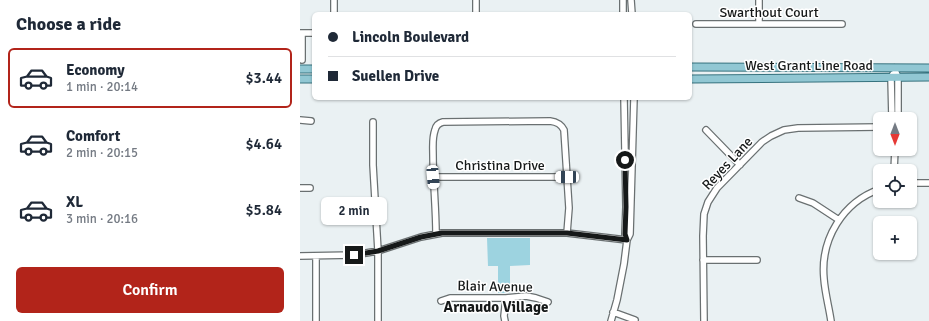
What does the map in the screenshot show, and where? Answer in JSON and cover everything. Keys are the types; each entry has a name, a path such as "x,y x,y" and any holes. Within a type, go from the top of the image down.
{"main road":[{"name":"West Grant Line Road","path":"692,67 929,68"},
{"path":"300,69 312,69"},
{"name":"West Grant Line Road","path":"692,79 929,77"},
{"path":"300,79 312,79"}],"street":[{"path":"334,0 334,12"},
{"path":"476,0 476,12"},
{"path":"623,0 623,12"},
{"path":"631,0 632,12"},
{"path":"759,0 759,24"},
{"name":"Swarthout Court","path":"696,24 842,24"},
{"path":"302,60 301,33 312,33"},
{"path":"894,68 897,112"},
{"path":"893,112 895,78"},
{"path":"624,100 625,234 627,240"},
{"path":"611,321 624,264 627,240 630,234 634,100"},
{"path":"300,120 311,121"},
{"path":"436,234 433,139 435,129 439,123 550,121 561,125 564,130 569,208 567,233"},
{"path":"373,122 373,165 378,251 378,321"},
{"name":"Reyes Lane","path":"704,321 704,214 708,202 717,188 762,142 784,130 798,128 873,127"},
{"path":"706,130 740,165"},
{"name":"Christina Drive","path":"433,177 567,177"},
{"path":"917,183 929,183"},
{"path":"300,188 310,188"},
{"path":"831,321 824,278 826,248 830,236 848,208 857,201 873,193"},
{"path":"799,198 813,203 839,220"},
{"path":"300,256 354,255 378,251 421,237 436,234 567,233 627,240"},
{"path":"316,256 316,321"},
{"path":"703,260 756,260"},
{"name":"Blair Avenue","path":"441,301 450,298 506,298 526,296 548,302"},
{"path":"505,321 504,316 506,298"},
{"path":"613,312 635,320"}],"shaded area":[{"path":"487,238 530,238 530,265 510,266 510,293 498,293 498,266 488,266"}],"district":[{"name":"Arnaudo Village","path":"496,307"}],"route":[{"path":"354,255 378,251 421,237 442,233 567,233 627,240 625,234 625,160"}]}
